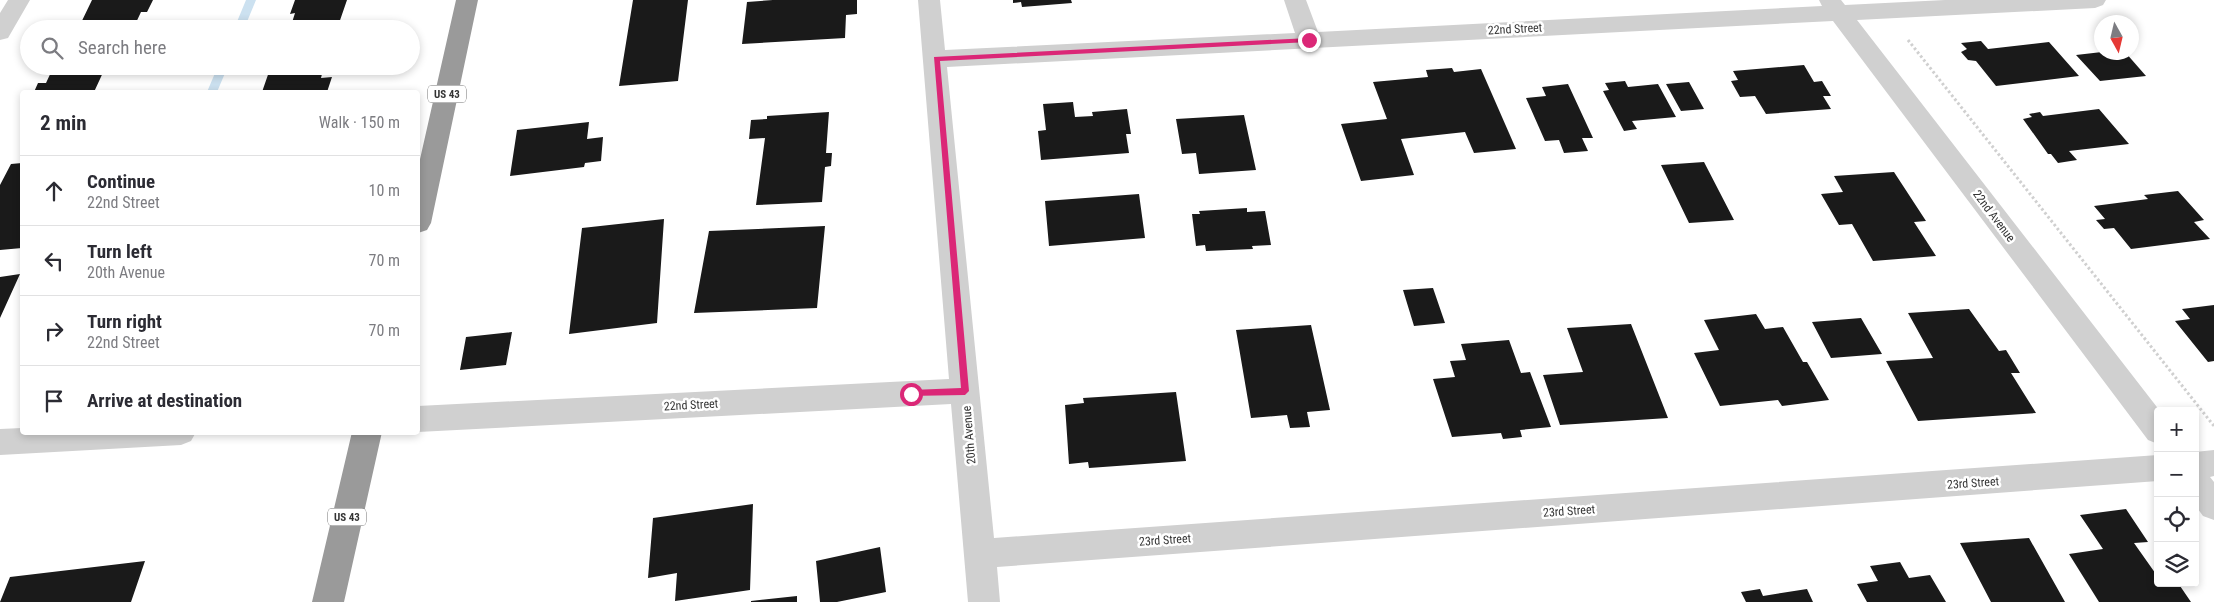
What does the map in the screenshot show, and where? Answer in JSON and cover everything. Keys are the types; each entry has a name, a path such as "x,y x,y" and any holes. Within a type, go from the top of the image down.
{"highway":[{"name":"US 43","path":"420,215 467,0"},
{"name":"US 43","path":"328,602 366,435"}],"street":[{"path":"0,32 19,0"},
{"name":"20th Avenue","path":"929,0 936,59 984,602"},
{"path":"1295,0 1309,40"},
{"name":"22nd Street","path":"936,59 1309,40 1834,6 1885,10 2094,0"},
{"name":"22nd Avenue","path":"1834,6 2154,426"},
{"name":"22nd Street","path":"420,419 965,391"},
{"path":"0,442 127,435"},
{"path":"2199,465 2214,464"},
{"name":"23rd Street","path":"980,554 2154,468"},
{"path":"2199,486 2214,506"}],"path":[{"path":"1885,10 2214,426"}],"building":[{"path":"92,0 153,0 147,12 141,12 137,20 82,20"},
{"path":"295,0 347,0 340,20 293,20 295,13 290,14"},
{"path":"633,0 688,0 678,81 619,86"},
{"path":"773,0 857,0 857,14 846,15 845,38 742,44 747,2"},
{"path":"1013,0 1071,0 1072,3 1022,7 1021,2 1013,3"},
{"path":"1981,41 1988,49 2049,42 2079,76 1996,86 1976,61 1968,60 1961,52 1967,49 1961,43"},
{"path":"2094,53 2094,60 2132,60 2146,76 2100,81 2076,55"},
{"path":"1804,65 1814,82 1822,81 1831,96 1823,96 1831,109 1766,114 1755,96 1740,97 1731,81 1738,80 1733,71"},
{"path":"1452,68 1454,72 1481,69 1516,149 1474,153 1465,132 1401,139 1414,175 1361,181 1341,124 1387,119 1373,82 1428,77 1426,70"},
{"path":"50,75 102,75 95,90 35,90 38,83 46,83"},
{"path":"268,75 322,75 321,78 332,77 328,90 263,90"},
{"path":"1625,81 1628,87 1658,84 1676,117 1632,121 1637,129 1624,131 1603,91 1609,90 1605,83"},
{"path":"1689,82 1704,109 1681,111 1666,84"},
{"path":"1568,84 1593,138 1582,138 1588,151 1564,153 1559,140 1545,141 1526,98 1546,96 1542,87"},
{"path":"1073,102 1075,117 1093,116 1092,112 1127,109 1131,134 1126,134 1129,153 1041,160 1038,131 1046,130 1043,104"},
{"path":"2099,109 2129,144 2069,151 2077,160 2058,163 2051,154 2048,154 2023,119 2032,117 2029,114 2040,112 2043,116"},
{"path":"829,112 826,153 832,153 831,166 825,167 822,202 756,205 765,138 749,139 751,120 767,119 767,116"},
{"path":"1244,115 1256,170 1199,174 1196,153 1182,154 1176,119"},
{"path":"589,122 587,139 603,137 601,161 585,163 584,167 510,176 517,130"},
{"path":"1704,162 1734,220 1689,223 1661,165"},
{"path":"20,163 20,248 0,250 0,185 11,164"},
{"path":"1894,172 1926,221 1914,222 1936,256 1873,261 1852,224 1839,225 1821,194 1843,192 1834,176"},
{"path":"2178,191 2204,220 2194,222 2210,239 2131,249 2114,228 2104,229 2096,220 2105,219 2094,206 2148,199 2144,195"},
{"path":"1139,194 1145,238 1049,246 1045,201"},
{"path":"1247,208 1247,212 1265,211 1271,245 1252,246 1253,249 1206,251 1205,245 1196,246 1192,214 1200,214 1199,211"},
{"path":"664,219 657,323 569,334 582,228"},
{"path":"825,226 817,308 694,313 709,231"},
{"path":"20,274 0,318 0,277"},
{"path":"1433,288 1445,323 1414,326 1403,290"},
{"path":"2214,305 2214,361 2208,362 2175,321 2190,319 2182,309"},
{"path":"1969,309 1999,351 2006,350 2020,373 2011,373 2036,413 1918,421 1886,361 1933,358 1908,313"},
{"path":"1756,314 1765,329 1783,327 1803,362 1807,362 1829,400 1782,406 1778,400 1720,406 1694,353 1719,350 1704,320"},
{"path":"1861,318 1882,354 1831,358 1812,322"},
{"path":"1631,324 1668,418 1560,425 1543,375 1583,372 1567,328"},
{"path":"1311,325 1330,410 1307,412 1310,427 1290,428 1287,415 1251,418 1236,330"},
{"path":"512,332 506,365 460,370 466,337"},
{"path":"1509,340 1521,373 1530,372 1551,427 1520,430 1522,437 1503,439 1501,433 1452,437 1433,379 1455,377 1450,361 1466,360 1461,344"},
{"path":"1176,392 1186,461 1089,468 1088,462 1069,464 1065,405 1084,403 1083,398"},
{"path":"753,504 750,590 675,601 677,573 648,578 653,518"},
{"path":"2126,509 2148,542 2134,543 2154,571 2154,587 2181,587 2191,602 2099,602 2069,554 2103,549 2080,515"},
{"path":"2029,538 2065,602 1991,602 1960,543"},
{"path":"880,547 886,592 837,602 820,602 816,561"},
{"path":"145,561 131,602 0,602 10,577"},
{"path":"1900,562 1909,578 1930,575 1946,602 1867,602 1857,584 1878,581 1870,566"},
{"path":"1760,589 1763,596 1807,589 1813,602 1746,602 1741,592"},
{"path":"797,596 797,602 751,602 751,601"}],"waterway":[{"path":"243,20 251,0"},
{"path":"213,90 219,75"}],"route":[{"path":"911,394 965,391 936,59 1309,40"}]}
